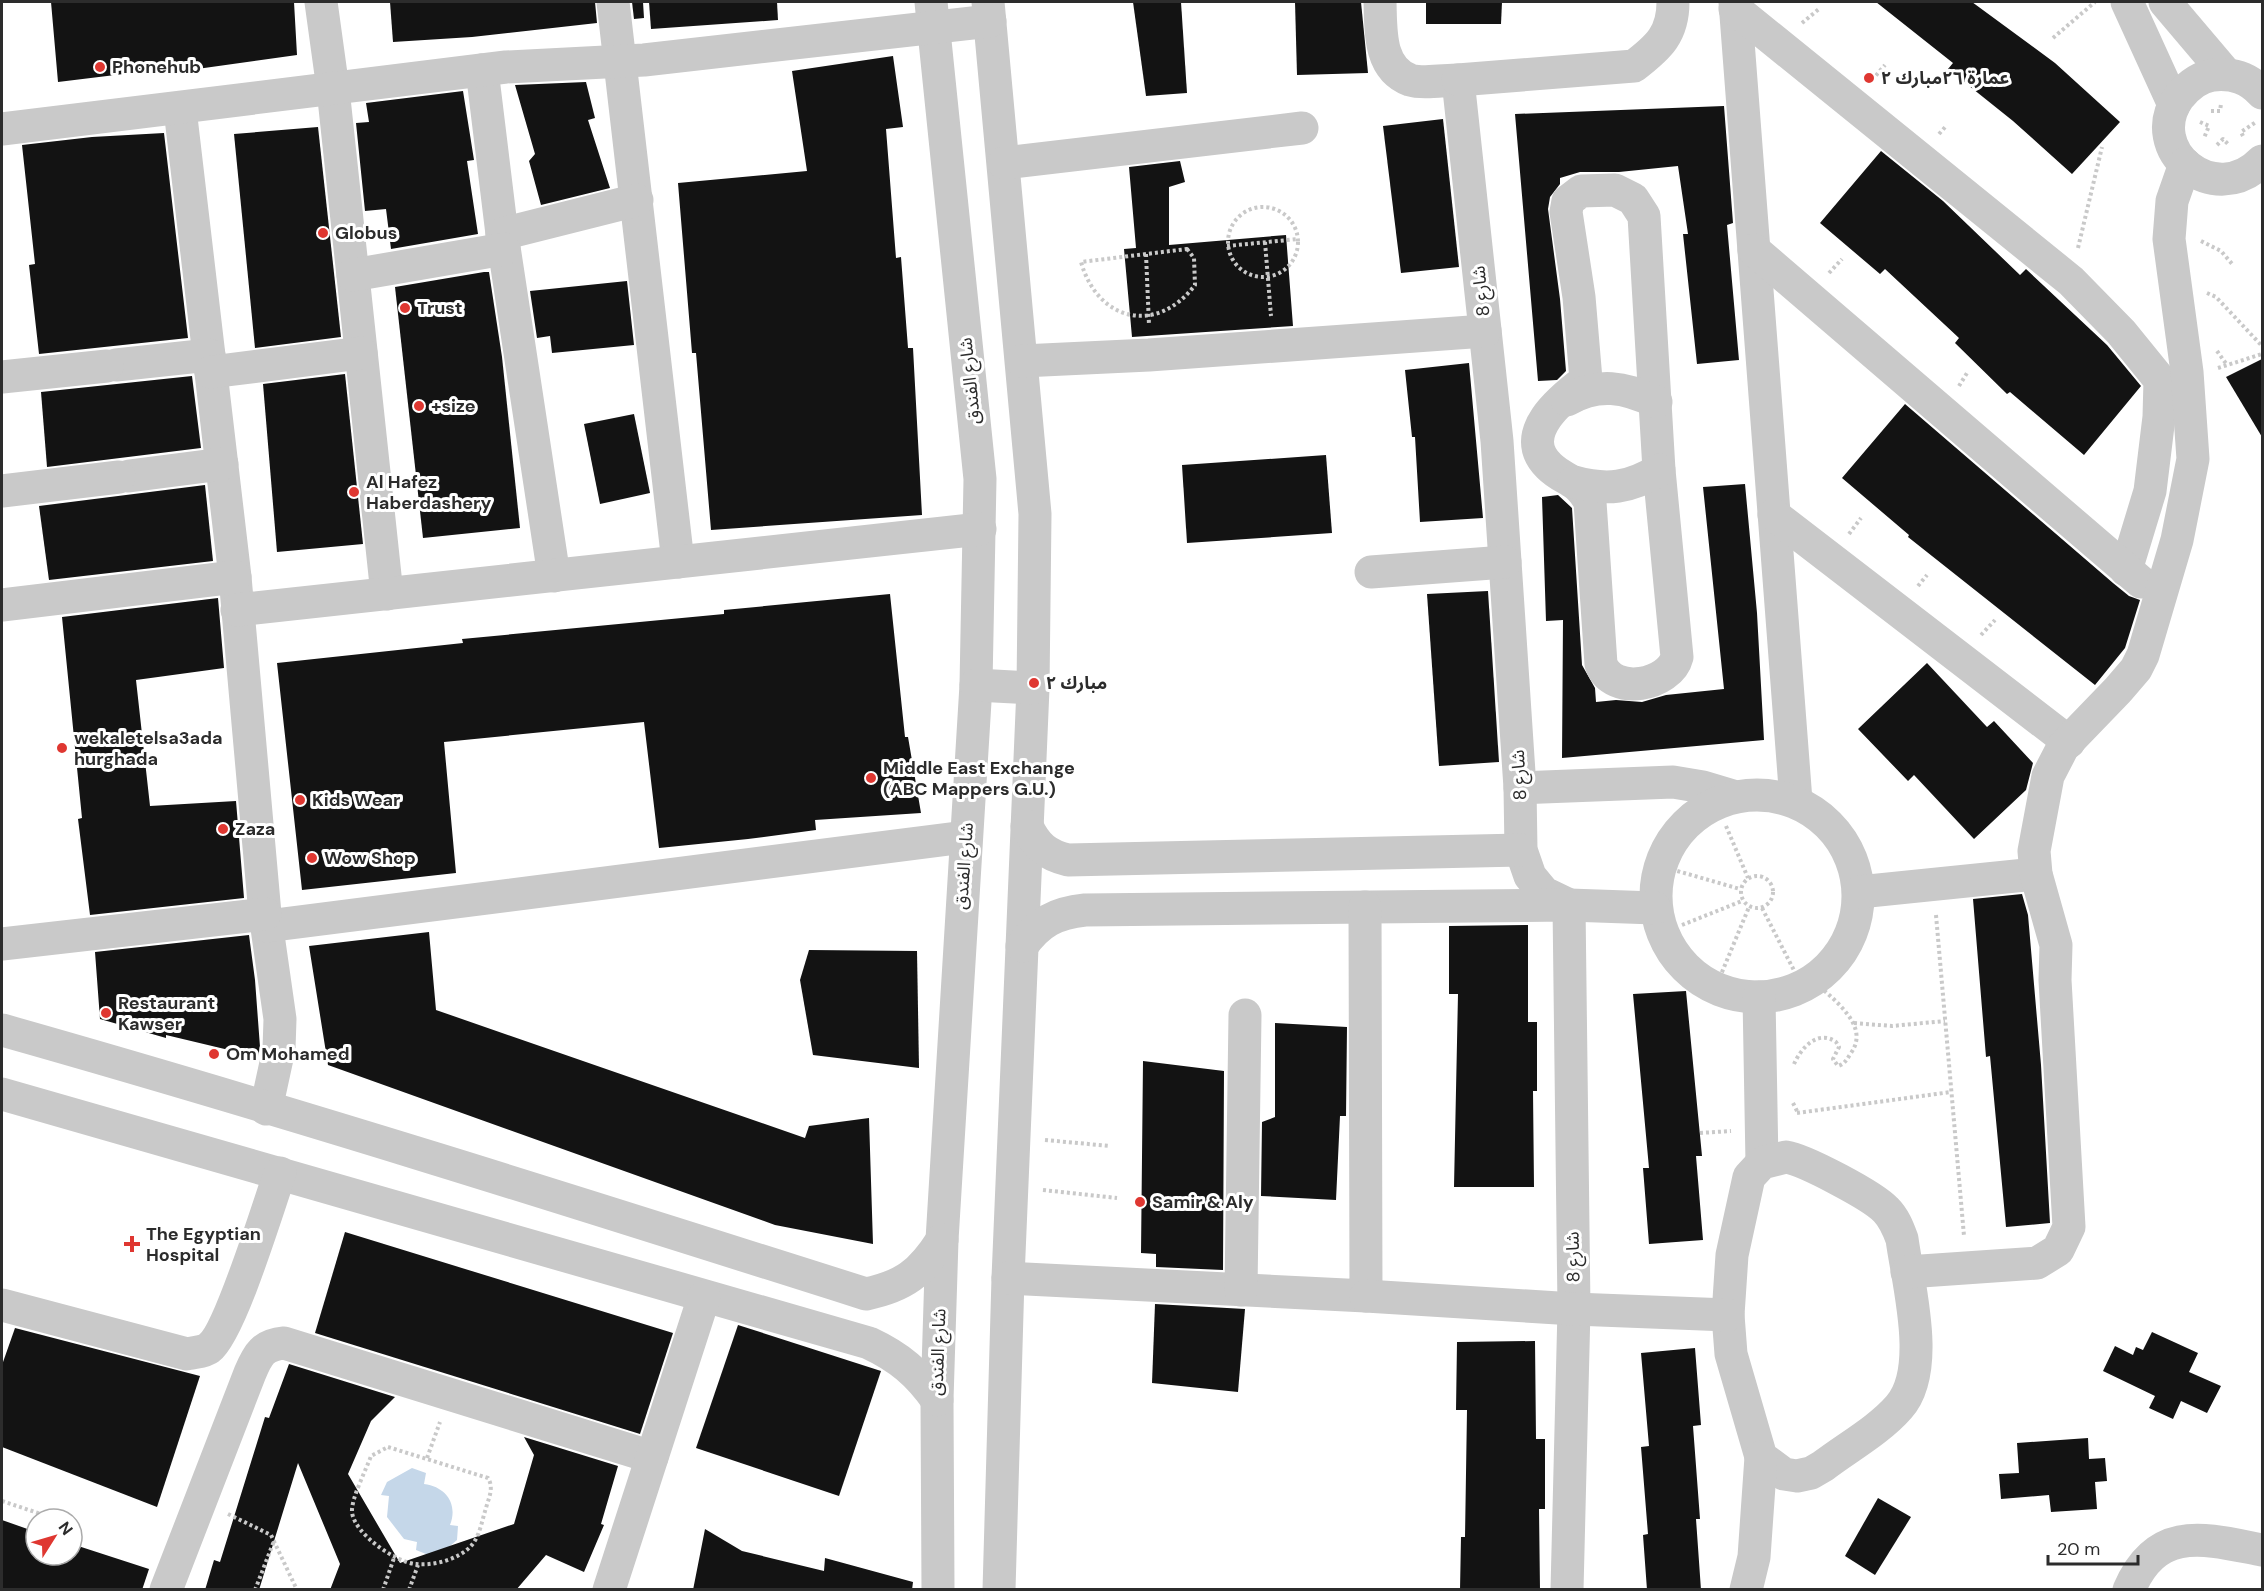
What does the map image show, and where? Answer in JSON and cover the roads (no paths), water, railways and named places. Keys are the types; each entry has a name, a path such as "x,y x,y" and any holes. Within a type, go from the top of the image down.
{"street":[{"path":"321,2 333,89 387,594"},
{"path":"613,2 678,562"},
{"path":"1380,2 1382,46 1391,66 1411,80 1458,80 1634,66 1656,49 1667,33 1673,20 1673,2"},
{"path":"2127,2 2173,107"},
{"path":"2165,2 2226,74"},
{"path":"1735,5 1796,801"},
{"path":"1735,5 2070,281 2121,332 2160,380 2159,417 2150,491 2126,570"},
{"path":"2,129 180,109 482,70 619,61 932,13 989,11 1035,514 1033,688 1008,1278 999,1590"},
{"name":"شارع الفندق","path":"932,13 980,479 976,684 942,1240 937,1400 938,1590"},
{"path":"482,70 503,242 554,576"},
{"path":"2258,165 2234,179 2219,180 2204,177 2188,167 2174,149 2169,130 2173,107 2186,87 2205,76 2226,74 2247,80 2262,93"},
{"name":"شارع 8","path":"1458,80 1497,441 1521,788 1521,850 1530,876 1544,893 1569,905 1574,1309 1567,1590"},
{"path":"180,109 235,577 266,920 280,1019 279,1049 266,1109"},
{"path":"1004,163 1302,128"},
{"path":"1906,1272 2037,1263 2058,1250 2069,1227 2055,980 2056,945 2036,874 2034,851 2048,776 2069,742 2136,669 2148,643 2177,540 2193,459 2187,372 2179,299 2169,239 2172,201 2188,167"},
{"path":"1557,406 1567,394 1586,380 1579,297 1566,212 1571,196 1581,191 1615,190 1624,193 1640,207 1644,216 1659,471 1677,657 1675,665 1664,677 1623,684 1609,678 1601,664 1590,502 1574,482"},
{"path":"353,275 503,242 637,200"},
{"path":"1754,250 2161,599"},
{"path":"1022,361 1149,355 1485,331"},
{"path":"2,377 112,366 210,364 361,353"},
{"path":"1656,402 1632,390 1606,387 1580,392 1545,415 1538,441 1549,466 1574,482 1596,488 1618,488 1640,482 1659,471"},
{"path":"1497,441 1538,441"},
{"path":"2,491 222,464"},
{"path":"1774,515 2069,742"},
{"path":"237,610 980,529"},
{"path":"1371,572 1505,562"},
{"path":"2,605 235,577"},
{"path":"976,684 1033,688"},
{"path":"1521,788 1673,782 1703,787 1724,800"},
{"path":"1765,794 1796,801 1828,823 1850,854 1859,892 1855,926 1839,957 1808,984 1782,995 1748,998 1714,989 1686,969 1666,941 1659,921 1656,879 1665,851 1681,827 1703,809 1724,800 1765,794"},
{"path":"1027,826 1032,839 1042,849 1055,857 1068,860 1521,850"},
{"path":"2,944 266,920 965,837"},
{"path":"1859,892 2036,874"},
{"path":"1022,946 1033,931 1048,919 1066,912 1569,905 1659,921"},
{"path":"1365,907 1366,1296"},
{"path":"1759,997 1762,1163"},
{"path":"1241,1290 1245,1015"},
{"path":"2,1030 266,1109 364,1135 866,1294 890,1289 911,1278 929,1261 942,1240"},
{"path":"2,1094 869,1343 897,1356 912,1369 937,1400"},
{"path":"1746,1590 1754,1557 1761,1457 1731,1354 1728,1315 1732,1255 1749,1177 1762,1163 1786,1157 1801,1160 1885,1208 1895,1222 1902,1239 1917,1368 1911,1389 1900,1407 1812,1473 1797,1476 1784,1474 1761,1457"},
{"path":"2,1305 187,1354 208,1349 219,1338 231,1312 280,1173"},
{"path":"1008,1278 1574,1309 1728,1315"},
{"path":"609,1590 704,1297"},
{"path":"166,1590 259,1353 270,1344 284,1343 449,1396 652,1457"},
{"path":"2129,1590 2137,1571 2150,1555 2169,1544 2189,1539 2262,1550"}],"water":[{"path":"412,1468 426,1473 424,1484 439,1489 449,1498 453,1511 450,1525 458,1526 457,1540 436,1558 416,1550 417,1542 404,1539 387,1517 389,1496 381,1495 387,1482"}],"place":[{"name":"Phonehub","path":"100,67"},
{"name":"عمارة ٢٦مبارك ٢","path":"1869,78"},
{"name":"Globus","path":"323,233"},
{"name":"Trust","path":"405,308"},
{"name":"+size","path":"419,406"},
{"name":"Al Hafez Haberdashery","path":"354,492"},
{"name":"مبارك ٢","path":"1034,683"},
{"name":"wekaletelsa3ada hurghada","path":"62,748"},
{"name":"Middle East Exchange (ABC Mappers G.U.)","path":"871,778"},
{"name":"Kids Wear","path":"300,800"},
{"name":"Zaza","path":"223,829"},
{"name":"Wow Shop","path":"312,858"},
{"name":"Restaurant Kawser","path":"106,1013"},
{"name":"Om Mohamed","path":"214,1054"},
{"name":"Samir & Aly","path":"1140,1202"},
{"name":"The Egyptian Hospital","path":"132,1244"}]}
